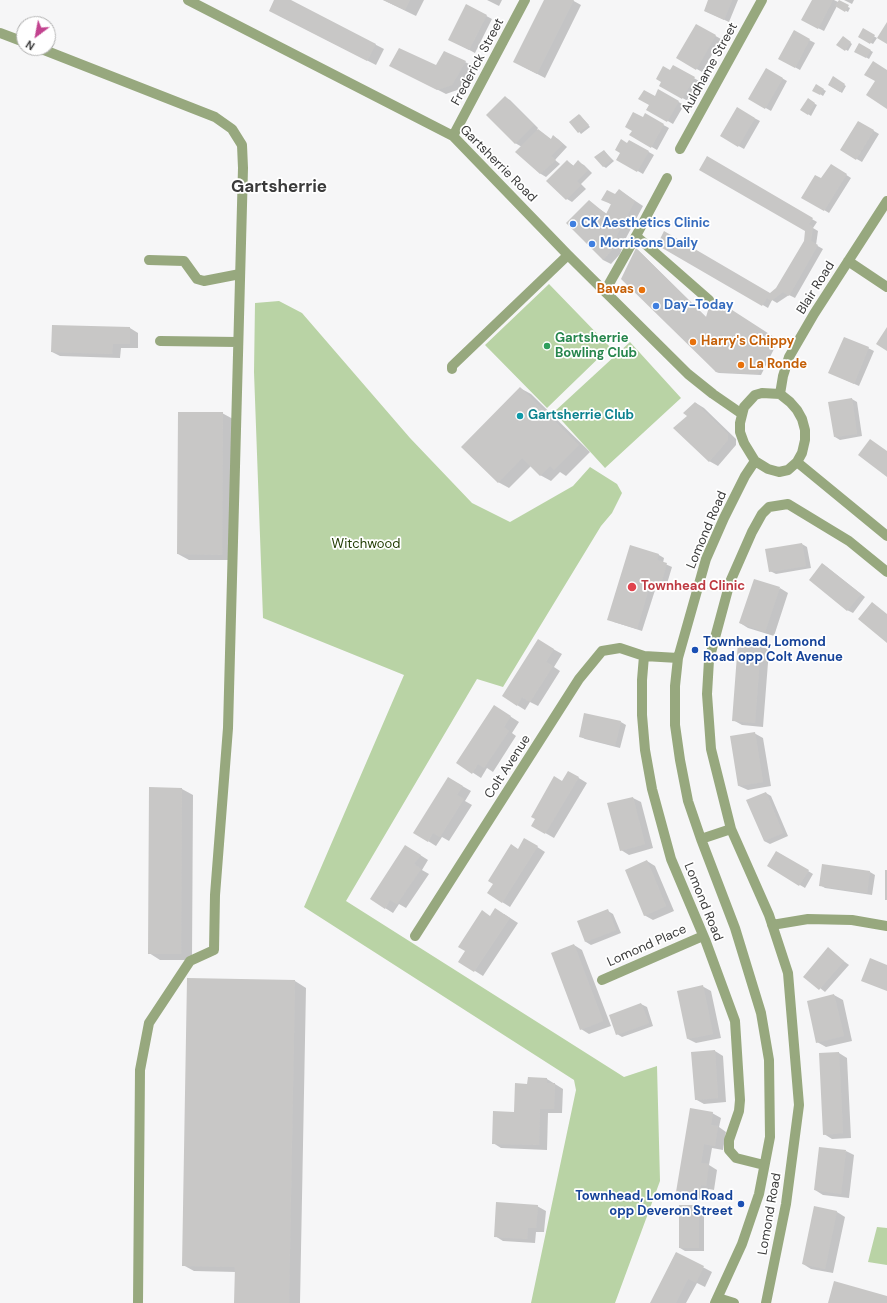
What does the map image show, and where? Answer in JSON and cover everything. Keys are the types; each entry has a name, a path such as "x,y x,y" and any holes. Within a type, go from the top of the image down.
{"street":[{"name":"Gartsherrie Road","path":"188,0 453,136 568,255 688,374 742,414"},
{"name":"Frederick Street","path":"453,136 525,0"},
{"name":"Auldhame Street","path":"680,149 762,0"},
{"path":"0,33 16,39"},
{"path":"56,55 215,117 232,129 242,145 243,168 228,728 215,895 214,950 190,961 149,1023 140,1070 138,1303"},
{"path":"605,291 667,178"},
{"name":"Blair Road","path":"780,394 788,357 887,201"},
{"path":"636,236 709,300"},
{"path":"452,369 452,366 568,255"},
{"path":"149,260 184,261 197,279 204,281 240,274"},
{"path":"848,261 887,287"},
{"path":"160,341 238,342"},
{"path":"762,393 780,394 794,406 802,419 805,430 805,440 802,453 797,462 788,470 779,472 768,469 755,461 744,443 740,432 742,414 744,406 755,395 762,393"},
{"name":"Lomond Road","path":"716,1300 742,1244 759,1194 770,1137 769,1060 761,1013 735,928 688,801 675,724 675,686 678,658 706,559 745,476 755,461"},
{"path":"797,462 887,536"},
{"name":"Lomond Road","path":"766,1303 786,1204 799,1105 788,973 772,925 731,829 710,749 707,694 709,660 730,582 752,532 762,514 768,507 788,504 849,541 887,572"},
{"name":"Colt Avenue","path":"415,936 579,678 602,651 620,648 644,656"},
{"path":"644,656 678,658"},
{"name":"Lomond Road","path":"644,656 642,716 645,750 652,789 671,859 703,936 735,1021 740,1100 739,1111 729,1140 729,1150 736,1158 764,1165"},
{"path":"701,839 731,829"},
{"path":"772,925 808,919 852,920 887,926"},
{"name":"Lomond Place","path":"602,980 703,936"},
{"path":"716,1300 734,1303"}],"green space":[{"name":"Gartsherrie Bowling Club","path":"549,284 610,347 547,408 485,345"},
{"name":"Witchwood","path":"279,301 302,313 410,438 472,503 510,522 573,486 590,467 617,484 622,493 612,513 601,526 503,687 477,679 346,901 624,1077 657,1066 660,1181 615,1303 531,1303 576,1090 574,1080 304,907 404,675 263,618 254,372 255,303"},
{"path":"630,342 681,398 605,468 554,412"},
{"path":"877,1227 887,1228 887,1265 868,1262"}],"building":[{"path":"274,0 291,0 376,44 367,61 269,11"},
{"path":"383,0 410,0 405,10"},
{"path":"544,0 574,0 537,74 513,62"},
{"path":"708,0 732,0 724,20 704,11"},
{"path":"812,0 833,0 818,29 801,20"},
{"path":"839,0 849,5 845,12 835,6"},
{"path":"466,4 487,15 469,50 448,40"},
{"path":"887,22 887,44 877,38"},
{"path":"696,24 716,35 696,70 676,58"},
{"path":"863,28 875,35 870,44 858,37"},
{"path":"794,30 810,39 795,68 778,59"},
{"path":"843,36 851,42 845,51 836,45"},
{"path":"859,43 871,50 866,58 854,52"},
{"path":"399,48 436,65 444,51 466,61 452,85 437,90 389,66"},
{"path":"873,61 887,70 887,109 866,95 875,81 864,75"},
{"path":"673,65 695,77 682,99 659,86 661,82 656,79 663,66 670,70"},
{"path":"766,68 783,78 765,109 748,99"},
{"path":"833,76 845,84 840,92 828,85"},
{"path":"816,84 824,89 820,95 812,91"},
{"path":"658,89 679,101 667,122 646,110 649,105 638,99 644,90 655,96"},
{"path":"505,96 534,125 515,144 486,115"},
{"path":"808,98 815,103 808,115 800,110"},
{"path":"737,107 755,118 738,147 720,136"},
{"path":"633,112 643,117 645,113 664,124 651,148 629,135 632,131 625,127"},
{"path":"579,114 589,125 578,133 569,122"},
{"path":"858,121 874,130 856,160 840,150"},
{"path":"538,129 551,139 553,135 563,144 551,156 556,160 540,174 515,152"},
{"path":"621,139 627,143 629,140 649,151 637,172 616,160 620,153 615,150"},
{"path":"604,150 612,160 603,167 594,157"},
{"path":"707,156 813,218 809,224 813,227 811,241 818,245 789,296 783,292 771,301 767,298 762,306 657,245 664,231 770,293 776,288 804,241 805,231 699,170"},
{"path":"567,160 573,166 578,160 588,170 577,181 581,185 566,200 546,181"},
{"path":"831,164 847,174 824,211 801,198 815,175 821,178"},
{"path":"619,189 635,201 618,233 612,250 603,260 566,223 589,200 606,214 611,204 601,200 607,190 615,194"},
{"path":"636,248 706,317 712,297 777,339 758,374 716,372 621,279"},
{"path":"52,325 130,327 130,344 113,344 112,354 51,352"},
{"path":"887,327 887,351 876,344"},
{"path":"844,337 869,347 854,384 828,373"},
{"name":"Gartsherrie Club","path":"520,387 579,445 554,470 550,466 540,476 522,458 498,483 461,447"},
{"path":"852,398 857,434 834,437 828,402"},
{"path":"695,402 728,434 728,440 709,462 673,428 687,416 683,413"},
{"path":"178,412 223,412 222,555 177,554"},
{"path":"870,439 887,451 887,477 858,455"},
{"path":"802,543 806,566 769,572 765,549"},
{"path":"630,545 659,554 657,560 667,563 661,584 651,581 637,629 607,620"},
{"path":"822,563 861,594 847,611 809,580"},
{"path":"754,579 780,587 765,632 739,623"},
{"path":"872,602 887,614 887,643 858,619"},
{"path":"538,639 554,649 546,662 553,666 530,702 522,697 517,706 502,696"},
{"path":"738,642 761,644 755,723 732,721"},
{"path":"494,705 511,716 504,727 509,731 484,768 478,764 472,774 456,763"},
{"path":"584,713 621,721 615,746 579,737"},
{"path":"755,732 763,782 738,786 730,736"},
{"path":"568,771 579,777 545,834 531,826 535,819 531,817 554,776 562,781"},
{"path":"448,777 463,786 457,795 464,799 440,837 433,833 428,842 413,833"},
{"path":"149,787 182,788 181,954 148,954"},
{"path":"766,792 783,833 764,841 746,800"},
{"path":"633,797 645,844 620,851 607,803"},
{"path":"524,838 538,846 502,903 487,893 493,884 488,881 511,844 518,849"},
{"path":"405,845 421,855 414,864 421,869 397,904 390,900 385,909 370,899"},
{"path":"776,851 809,870 799,886 767,866"},
{"path":"647,860 666,906 644,916 625,870"},
{"path":"822,864 870,871 867,893 819,886"},
{"path":"885,870 887,870 887,900 885,900"},
{"path":"495,908 510,918 474,972 458,962 465,951 458,947 482,910 490,916"},
{"path":"608,909 616,930 585,942 577,921"},
{"path":"574,944 603,1021 580,1030 551,953"},
{"path":"828,947 844,961 819,990 803,977"},
{"path":"870,958 887,965 887,991 861,981"},
{"path":"187,978 295,980 289,1303 234,1303 235,1267 182,1266"},
{"path":"703,985 713,1034 687,1039 677,991"},
{"path":"834,994 844,1036 816,1043 807,1001"},
{"path":"641,1003 649,1023 616,1035 609,1015"},
{"path":"715,1050 718,1098 695,1100 691,1052"},
{"path":"839,1052 843,1133 823,1135 819,1053"},
{"path":"528,1077 547,1078 547,1083 555,1083 554,1109 540,1109 539,1145 492,1144 493,1111 514,1112 515,1083 527,1084"},
{"path":"690,1108 713,1112 711,1125 718,1126 715,1146 704,1144 701,1163 709,1164 706,1186 701,1185 699,1196 676,1192"},
{"path":"819,1147 846,1150 841,1194 814,1190"},
{"path":"496,1202 538,1205 536,1228 528,1228 527,1239 494,1237"},
{"path":"679,1205 699,1205 699,1248 679,1248"},
{"path":"814,1206 837,1211 825,1269 802,1264"},
{"path":"676,1252 704,1266 696,1283 688,1279 676,1303 650,1303"},
{"path":"834,1281 887,1296 887,1303 828,1303"}],"place":[{"name":"CK Aesthetics Clinic","path":"573,224"},
{"name":"Morrisons Daily","path":"592,244"},
{"name":"Bavas","path":"642,290"},
{"name":"Day-Today","path":"656,306"},
{"name":"Harry's Chippy","path":"693,342"},
{"name":"Gartsherrie Bowling Club","path":"547,346"},
{"name":"La Ronde","path":"741,365"},
{"name":"Gartsherrie Club","path":"520,416"},
{"name":"Townhead Clinic","path":"632,587"},
{"name":"Townhead, Lomond Road opp Colt Avenue","path":"695,650"},
{"name":"Townhead, Lomond Road opp Deveron Street","path":"741,1204"}],"district":[{"name":"Gartsherrie","path":"279,188"}]}
